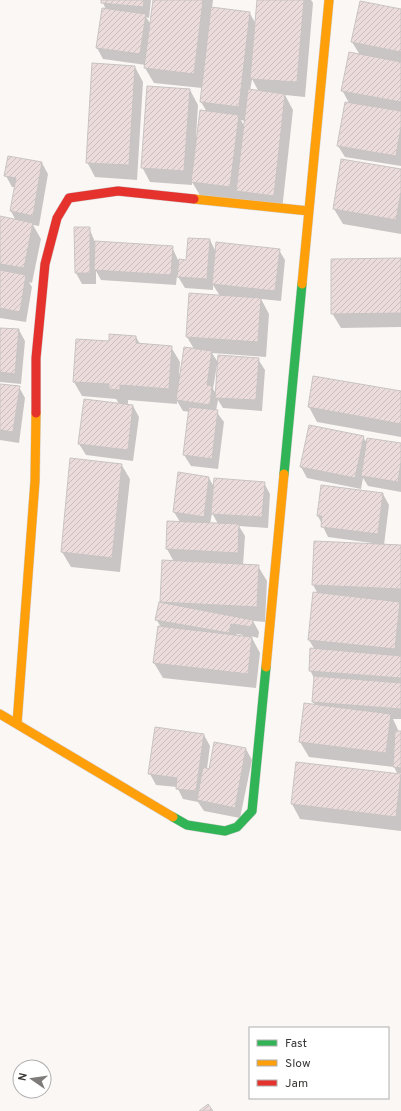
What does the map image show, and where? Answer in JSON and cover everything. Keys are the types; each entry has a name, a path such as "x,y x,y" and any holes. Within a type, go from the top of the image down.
{"street":[{"path":"0,714 187,825 225,831 237,827 252,811 329,0"},
{"path":"17,724 35,481 36,358 46,264 57,218 69,198 118,191 309,211"}],"building":[{"path":"101,0 144,0 143,7 101,3"},
{"path":"153,0 203,0 194,74 144,68"},
{"path":"257,0 304,0 297,82 250,79"},
{"path":"360,1 401,9 401,52 351,42"},
{"path":"211,7 250,12 239,107 200,102"},
{"path":"102,8 146,14 140,54 96,48"},
{"path":"349,52 401,62 401,102 341,91"},
{"path":"92,63 135,66 129,165 86,163"},
{"path":"147,86 190,89 184,171 141,168"},
{"path":"248,89 285,94 274,196 236,191"},
{"path":"345,102 401,111 401,127 396,156 337,146"},
{"path":"200,110 239,115 230,187 191,182"},
{"path":"8,156 42,162 33,216 10,211 16,178 4,176"},
{"path":"341,159 401,169 401,192 396,220 333,209"},
{"path":"0,216 33,223 24,268 0,264"},
{"path":"74,227 90,227 90,273 75,273"},
{"path":"188,238 210,239 207,279 177,277 179,259 186,260"},
{"path":"95,241 173,246 171,275 94,270"},
{"path":"216,242 280,249 275,291 212,284"},
{"path":"401,258 401,313 331,314 331,259"},
{"path":"0,270 26,275 20,312 0,308"},
{"path":"189,293 261,298 258,342 186,337"},
{"path":"0,328 19,329 15,374 0,372"},
{"path":"109,334 136,336 136,343 172,346 169,389 120,385 120,390 109,389 109,384 73,382 76,339 109,341"},
{"path":"184,347 212,351 207,385 212,386 210,405 176,400"},
{"path":"218,355 259,358 256,400 215,398"},
{"path":"313,376 401,391 401,424 308,407"},
{"path":"0,384 20,386 13,432 0,430"},
{"path":"84,399 133,405 128,450 78,444"},
{"path":"189,407 218,410 212,459 183,455"},
{"path":"309,425 364,436 355,478 300,467"},
{"path":"367,438 401,443 401,462 398,482 361,476"},
{"path":"70,458 122,464 112,558 61,552"},
{"path":"178,472 209,477 204,517 173,512"},
{"path":"214,478 265,482 262,517 211,514"},
{"path":"321,485 383,493 378,534 321,527 322,516 317,516"},
{"path":"167,521 239,524 238,553 166,549"},
{"path":"314,541 401,545 401,589 312,585"},
{"path":"162,560 259,565 257,607 160,602"},
{"path":"313,592 400,602 395,649 308,640"},
{"path":"159,602 253,620 252,627 231,624 229,633 155,620"},
{"path":"158,626 252,637 248,674 153,663"},
{"path":"310,648 401,656 401,678 309,671"},
{"path":"314,676 401,683 401,709 312,702"},
{"path":"304,703 391,714 386,753 299,742"},
{"path":"155,727 204,734 196,791 176,789 177,778 148,774"},
{"path":"395,731 401,731 401,768 393,767"},
{"path":"214,742 246,748 235,808 197,800 203,767 209,769"},
{"path":"296,762 401,774 396,817 291,804"},
{"path":"208,1104 213,1111 199,1111"}],"traffic: fast":[{"path":"284,474 302,284"},
{"path":"173,817 187,825 225,831 237,827 252,811 266,667"}],"traffic: slow":[{"path":"302,284 329,0"},
{"path":"194,199 309,211"},
{"path":"17,724 35,481 36,413"},
{"path":"266,667 284,474"},
{"path":"0,714 173,817"}],"traffic: jam":[{"path":"36,413 36,358 45,264 57,218 69,198 118,191 194,199"}]}
